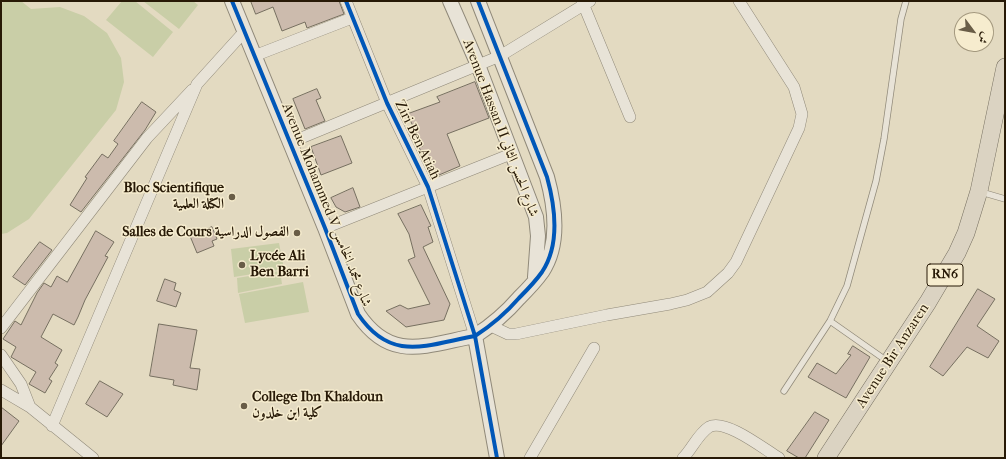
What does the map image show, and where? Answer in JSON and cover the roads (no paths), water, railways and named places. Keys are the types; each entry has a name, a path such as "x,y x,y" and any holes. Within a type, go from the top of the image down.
{"main road":[{"name":"Avenue Bir Anzaren","path":"826,458 928,302 957,253 966,233 979,191 1005,67"}],"street":[{"name":"Avenue Mohammed V شارع محمد الخامس","path":"232,1 289,143 326,228 358,314 366,326 381,340 390,344 404,347 476,336"},
{"name":"Ziri Ben Atiah","path":"346,1 387,103 428,187 476,336"},
{"name":"Avenue Hassan II شارع الحسن الثاني","path":"450,1 478,65 536,218 538,248 535,282"},
{"name":"Avenue Hassan II شارع الحسن الثاني","path":"476,336 491,326 535,282 543,271 551,248 554,227 553,200 547,177 478,1"},
{"path":"491,326 508,334 516,334 670,304 687,300 707,292 728,273 741,251 799,128 802,114 794,87 739,1"},
{"path":"289,143 500,56 585,2 630,117"},
{"path":"254,56 352,18"},
{"path":"1,328 147,138 244,32"},
{"path":"52,426 198,84"},
{"path":"326,228 511,154"},
{"path":"476,336 497,458"},
{"path":"530,458 594,348"},
{"path":"1,355 21,384 30,407"},
{"path":"1,390 30,407 93,458"},
{"path":"683,458 709,427 718,425 732,429 780,458"}],"lane":[{"path":"784,391 830,321 847,286 876,181 884,139 901,19 906,1"},
{"path":"979,191 1005,199"},
{"path":"830,321 889,362"}],"place":[{"name":"Bloc Scientifique الكتلة العلمية","path":"232,197"},
{"name":"Salles de Cours الفصول الدراسية","path":"297,233"},
{"name":"Lycée Ali Ben Barri","path":"242,265"},
{"name":"College Ibn Khaldoun كلية ابن خلدون","path":"244,406"}]}
